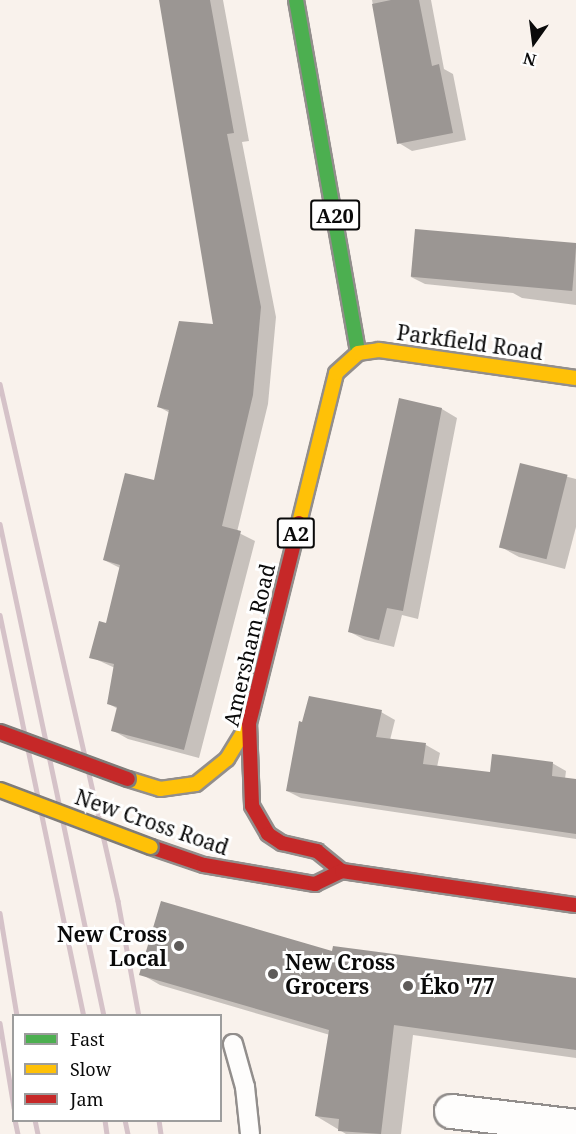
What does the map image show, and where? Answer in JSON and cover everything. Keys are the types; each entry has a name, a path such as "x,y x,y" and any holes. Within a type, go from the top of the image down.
{"highway":[{"name":"A20","path":"296,0 358,353"},
{"name":"Parkfield Road","path":"358,353 398,351 576,378"},
{"name":"Amersham Road","path":"342,871 317,851 282,843 258,822 252,806 249,723 331,390 341,367 358,353"},
{"name":"New Cross Road","path":"0,732 160,789 196,784 213,774 227,759 249,723"},
{"name":"New Cross Road","path":"0,790 151,847 225,870 315,884 342,871"},
{"path":"342,871 576,905"}],"street":[{"path":"451,1111 576,1126"}],"lane":[{"path":"233,1044 245,1087 250,1134"}],"building":[{"path":"159,0 210,0 234,133 227,134 261,307 253,395 222,526 241,531 184,750 111,731 117,707 107,704 114,664 89,658 99,621 106,623 120,565 103,560 125,473 154,480 169,410 157,407 179,321 213,324"},
{"path":"391,0 419,0 432,66 439,64 453,133 397,144 372,4"},
{"path":"415,229 576,243 572,291 411,277"},
{"path":"399,398 442,408 403,611 387,608 379,640 348,632"},
{"path":"520,463 568,475 546,559 499,547"},
{"path":"309,696 382,710 376,737 426,743 423,764 490,772 492,754 553,762 552,776 576,779 576,834 286,791 299,721 302,722"},
{"path":"161,901 332,951 333,946 576,978 576,1050 394,1025 381,1134 338,1131 339,1119 315,1116 329,1030 139,975"}],"railway":[{"path":"0,384 118,901 139,1014"},
{"path":"0,524 104,1014"},
{"path":"0,615 84,1014"},
{"path":"0,913 17,1014"},
{"path":"0,1023 12,1096"},
{"path":"15,1122 18,1134"},
{"path":"35,1122 38,1134"},
{"path":"105,1122 107,1134"},
{"path":"125,1122 128,1134"},
{"path":"159,1122 161,1134"}],"traffic: fast":[{"path":"296,0 358,353"}],"traffic: slow":[{"path":"299,523 336,373 358,353 379,350 576,378"},
{"path":"128,779 160,789 196,784 227,759 249,723"},
{"path":"0,790 151,847"}],"traffic: jam":[{"path":"299,523 249,723 252,806 268,834 282,843 317,851 342,871"},
{"path":"0,732 128,779"},
{"path":"151,847 204,865 315,884 342,871 576,905"}],"place":[{"name":"New Cross Local","path":"179,946"},
{"name":"New Cross Grocers","path":"273,974"},
{"name":"Éko '77","path":"408,986"}]}
